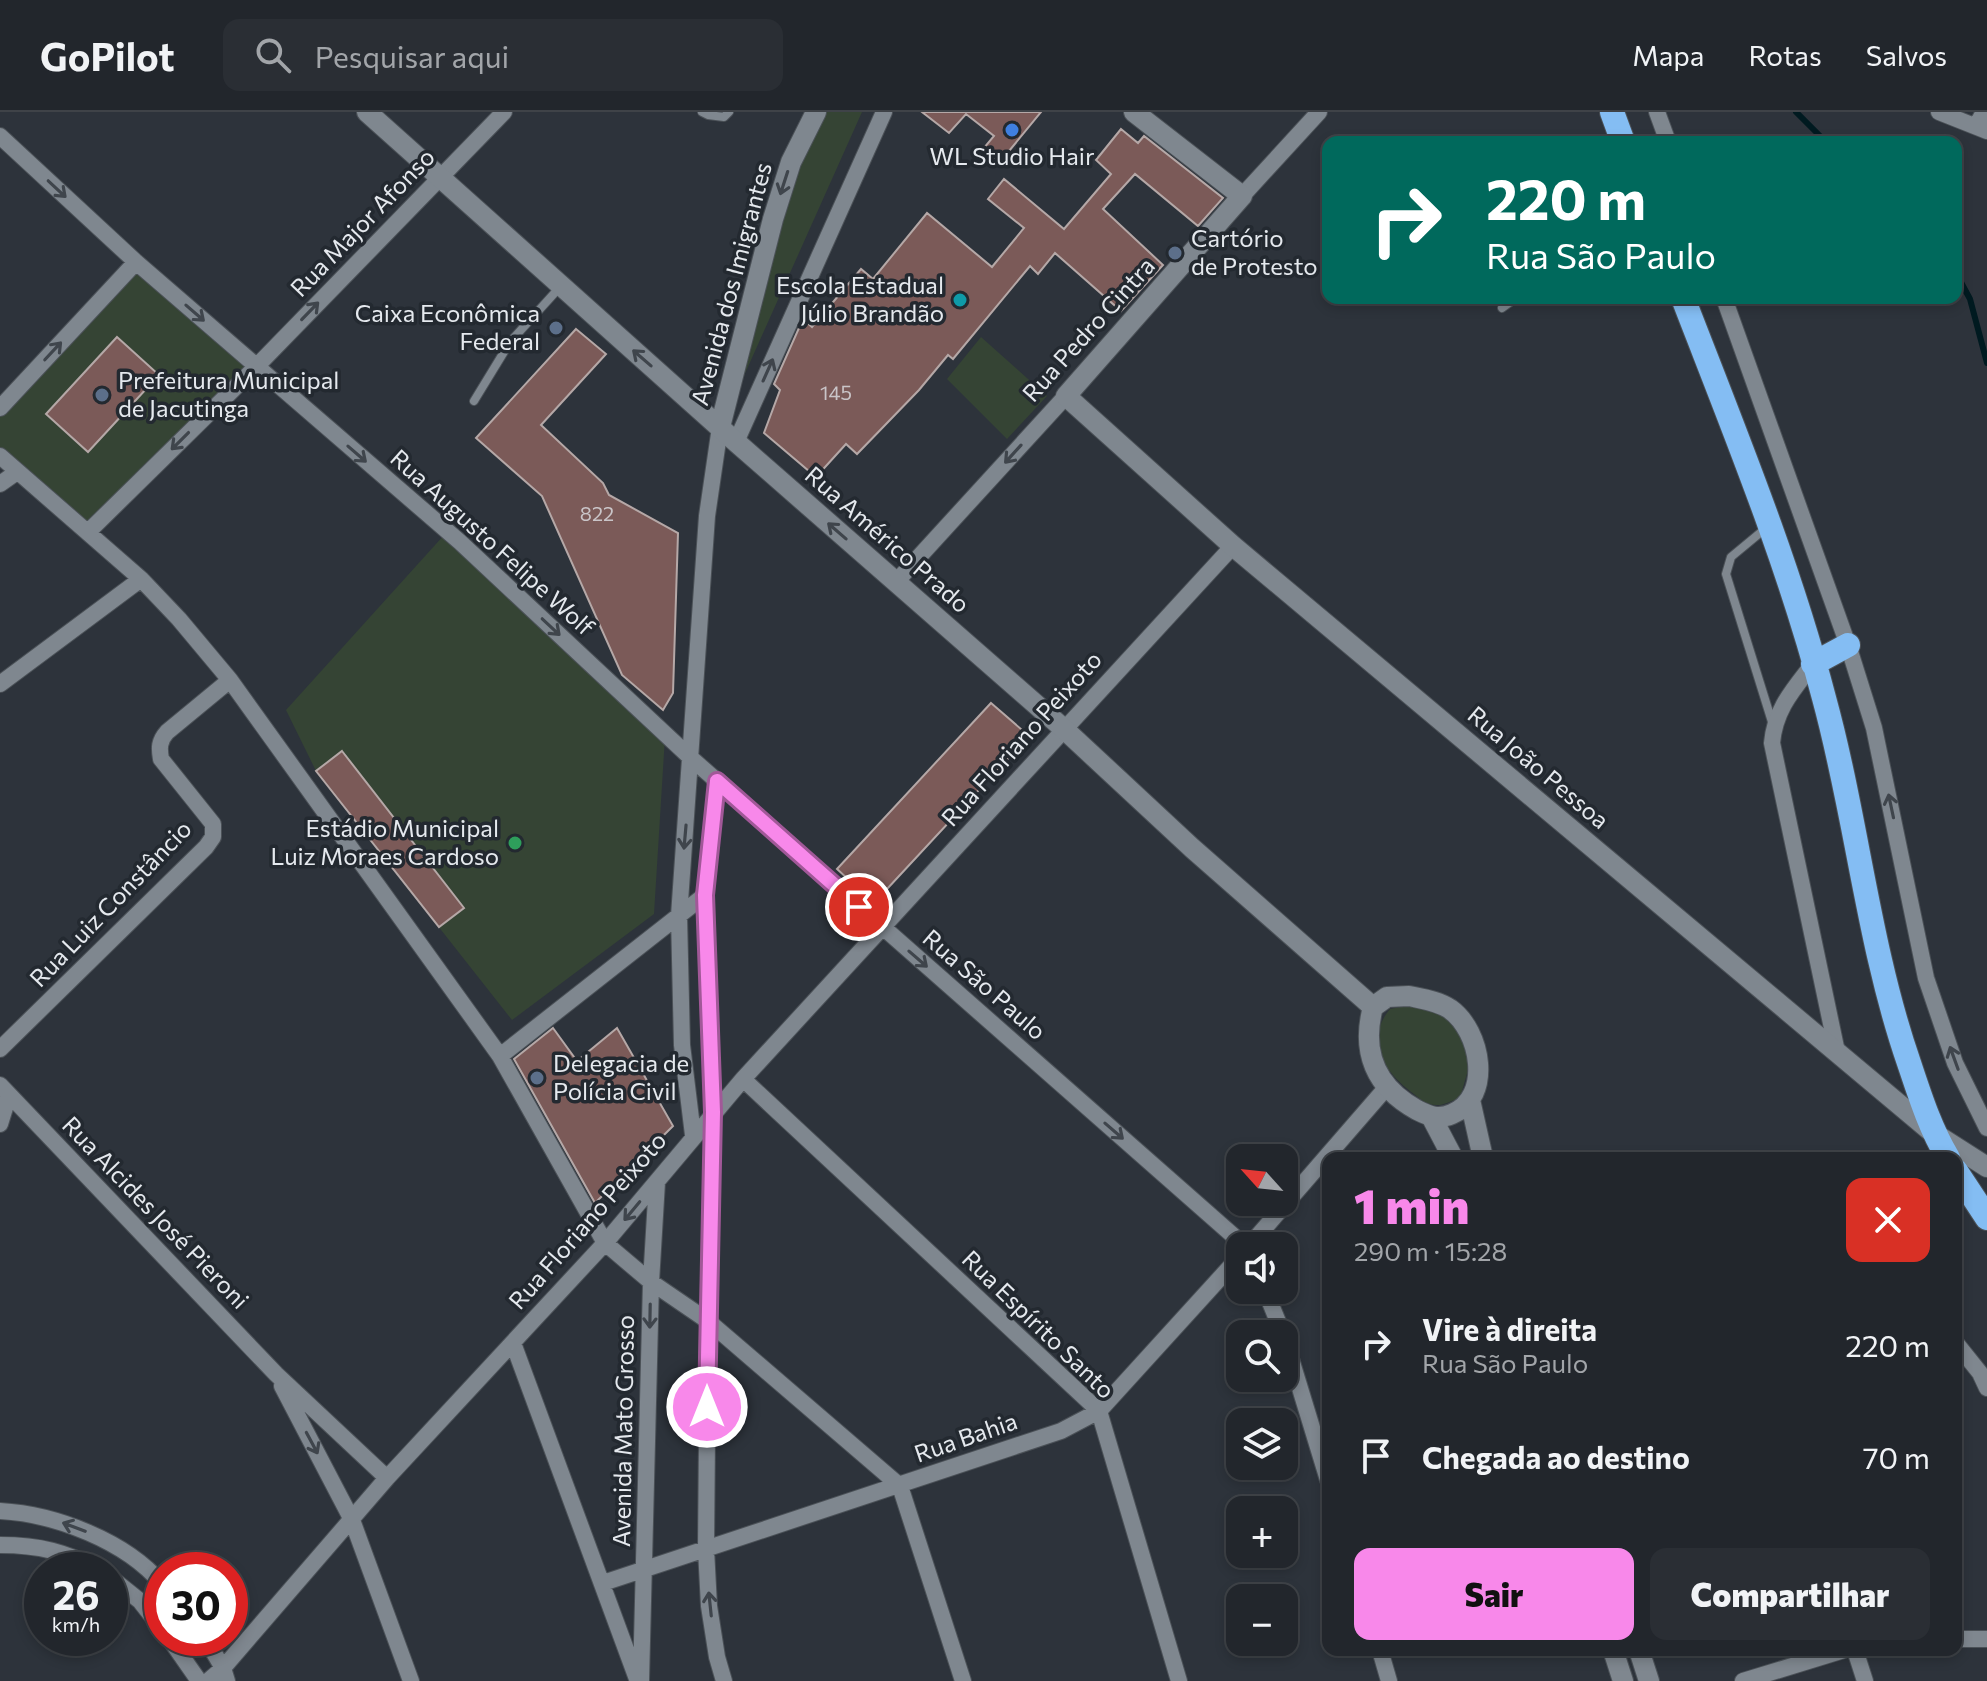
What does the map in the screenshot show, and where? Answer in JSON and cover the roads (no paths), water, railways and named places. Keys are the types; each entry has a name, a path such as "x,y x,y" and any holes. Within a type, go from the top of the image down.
{"highway":[{"path":"1612,112 1621,136"},
{"path":"1685,304 1771,524 1824,697 1898,1033 1932,1132 1944,1152"},
{"path":"1813,664 1848,645"},
{"path":"1962,1180 1987,1218"}],"street":[{"name":"Rua Américo Prado","path":"367,112 1373,1007"},
{"name":"Rua Major Afonso","path":"88,532 256,367 504,112"},
{"name":"Avenida dos Imigrantes","path":"720,427 773,219 791,162 816,112"},
{"path":"736,442 884,112"},
{"path":"1134,112 1242,196"},
{"name":"Rua Pedro Cintra","path":"896,582 1319,112"},
{"path":"1657,112 1666,136"},
{"path":"1939,112 1982,123"},
{"name":"Rua Augusto Felipe Wolf","path":"0,136 136,262 460,542 692,759"},
{"path":"0,408 136,262"},
{"path":"1726,304 1848,645 1874,728 1926,978 1955,1063 1987,1128"},
{"name":"Rua João Pessoa","path":"1066,396 1233,546 1932,1132 1987,1167"},
{"path":"693,1135 682,1045 679,916 707,516 720,427"},
{"path":"0,456 141,579 230,680 500,1056 605,1243 651,1282 708,1321 900,1486 963,1681"},
{"path":"0,484 17,472"},
{"name":"Rua Floriano Peixoto","path":"208,1681 225,1674 387,1478 605,1243 713,1112 1233,546"},
{"path":"0,684 141,579"},
{"path":"1813,664 1784,701 1774,726 1772,743 1837,1052"},
{"name":"Rua Luiz Constâncio","path":"0,1049 213,837 213,824 161,759 159,749 161,738 167,732 230,680"},
{"name":"Rua São Paulo","path":"692,759 1231,1232"},
{"path":"717,781 705,895 713,1112 706,1549 709,1606 724,1681"},
{"path":"500,1056 705,895"},
{"path":"1450,1152 1432,1118 1386,1088 1375,1068 1367,1028 1373,1007 1387,997 1409,996 1430,1000 1450,1009 1465,1024 1478,1058 1477,1078 1470,1100 1482,1152"},
{"name":"Rua Espírito Santo","path":"743,1079 1099,1411 1179,1681"},
{"path":"1330,1152 1386,1088"},
{"path":"0,1124 5,1090"},
{"name":"Rua Alcides José Pieroni","path":"5,1090 276,1374 387,1478"},
{"path":"1432,1118 1449,1115 1470,1100"},
{"path":"1259,1232 1322,1161"},
{"name":"Avenida Mato Grosso","path":"640,1681 651,1282 657,1182"},
{"name":"Rua Bahia","path":"603,1583 1061,1431 1099,1411 1226,1271"},
{"path":"513,1343 640,1681"},
{"path":"1962,1350 1980,1373 1987,1388"},
{"name":"Rua Alcides José Pieroni","path":"276,1374 352,1520 411,1681"},
{"path":"1298,1381 1322,1460"},
{"path":"0,1511 49,1518 85,1532 144,1568"},
{"path":"0,1545 33,1545 58,1552"},
{"path":"128,1591 144,1606"},
{"path":"1962,1639 1987,1639"},
{"path":"182,1656 199,1681"},
{"path":"215,1656 225,1674"},
{"path":"1382,1656 1389,1681"},
{"path":"1615,1656 1623,1681"},
{"path":"1641,1656 1649,1681"},
{"path":"1743,1681 1824,1656"},
{"path":"1857,1656 1865,1681"}],"lane":[{"path":"702,112 724,117 729,112"},
{"path":"474,401 510,342 561,287"},
{"path":"1502,308 1508,304"},
{"path":"1771,524 1731,557 1726,574 1774,726"}],"waterway":[{"path":"1796,112 1820,136"},
{"path":"1962,284 1970,299 1987,363"}],"place":[{"name":"WL Studio Hair","path":"1012,130"},
{"name":"Cartório de Protesto","path":"1175,253"},
{"name":"Escola Estadual Júlio Brandão","path":"960,300"},
{"name":"Caixa Econômica Federal","path":"556,328"},
{"name":"Prefeitura Municipal de Jacutinga","path":"102,395"},
{"name":"Estádio Municipal Luiz Moraes Cardoso","path":"515,843"},
{"name":"Delegacia de Polícia Civil","path":"537,1078"}]}
